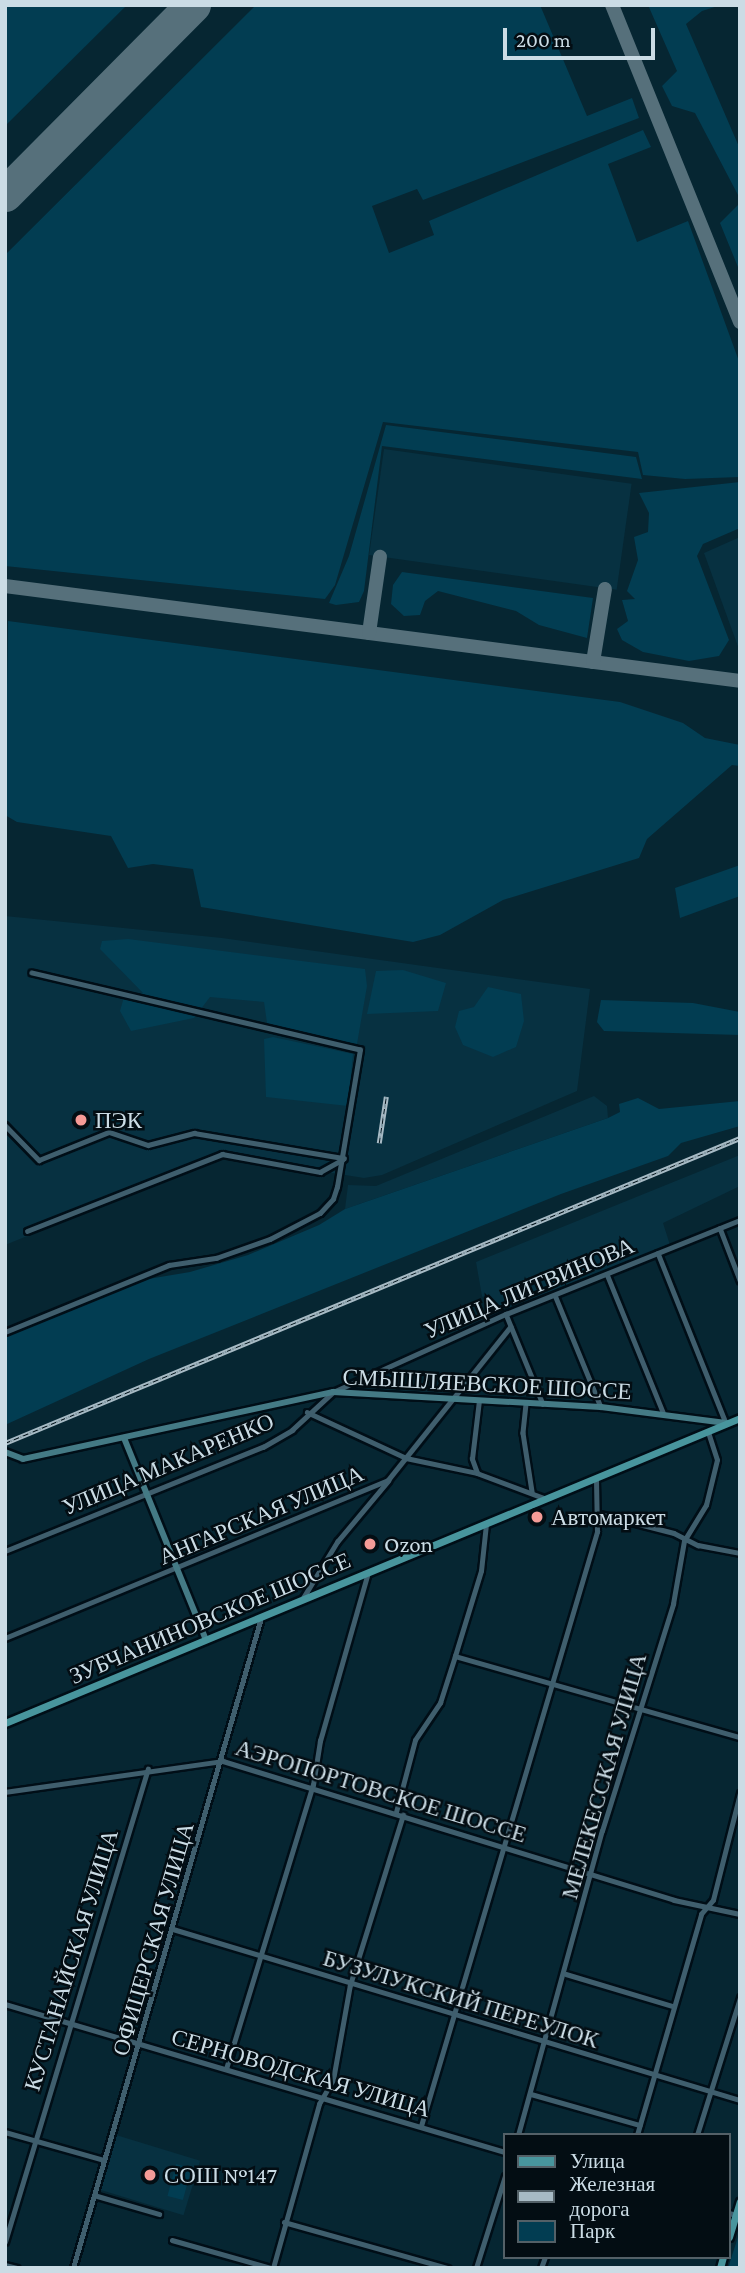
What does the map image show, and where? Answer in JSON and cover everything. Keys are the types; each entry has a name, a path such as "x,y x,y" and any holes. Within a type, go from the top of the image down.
{"main road":[{"name":"ЗУБЧАНИНОВСКОЕ ШОССЕ","path":"5,1724 740,1418"},
{"path":"735,2215 740,2202"}],"street":[{"path":"5,1332 169,1265 216,1258 280,1234 320,1213 333,1199 344,1158 360,1050 32,973"},
{"path":"5,1125 39,1160 109,1132 148,1145 194,1133 344,1158"},
{"path":"27,1231 222,1154 320,1172 344,1158"},
{"name":"УЛИЦА ЛИТВИНОВА","path":"332,1392 506,1314 740,1220"},
{"path":"720,1228 740,1280"},
{"path":"658,1253 726,1423"},
{"path":"607,1274 663,1412"},
{"path":"555,1295 601,1407"},
{"path":"506,1314 543,1404"},
{"name":"АНГАРСКАЯ УЛИЦА","path":"5,1639 388,1480 510,1327"},
{"name":"СМЫШЛЯЕВСКОЕ ШОССЕ","path":"5,1452 23,1459 332,1392 601,1407 663,1412 726,1423"},
{"name":"УЛИЦА МАКАРЕНКО","path":"5,1551 263,1447 292,1430 307,1412 332,1392"},
{"path":"477,1473 472,1459 479,1400"},
{"path":"526,1404 523,1433 532,1491"},
{"path":"307,1412 406,1458 477,1473 532,1491 545,1499"},
{"name":"МЕЛЕКЕССКАЯ УЛИЦА","path":"519,2133 566,1974 592,1872 673,1604 684,1541 706,1505 717,1460 708,1431"},
{"path":"124,1438 206,1640"},
{"path":"421,2126 600,1514 596,1478"},
{"path":"303,1600 337,1542 388,1480"},
{"path":"600,1514 674,1533 684,1541 740,1553"},
{"path":"396,1812 415,1740 440,1703 455,1656 481,1571 486,1523"},
{"path":"226,2069 313,1785 320,1741 369,1573"},
{"name":"ОФИЦЕРСКАЯ УЛИЦА","path":"73,2268 223,1761 261,1618"},
{"path":"455,1656 552,1681 740,1737"},
{"name":"АЭРОПОРТОВСКОЕ ШОССЕ","path":"5,1792 148,1769 223,1761 313,1785 674,1900 740,1914"},
{"name":"КУСТАНАЙСКАЯ УЛИЦА","path":"5,2242 68,2023 148,1769"},
{"path":"638,2133 673,2006 707,1905 713,1900 740,1793"},
{"path":"172,2240 272,2268 324,2096 333,2080 350,1985 403,1815"},
{"name":"БУЗУЛУКСКИЙ ПЕРЕУЛОК","path":"173,1929 350,1985 740,2100"},
{"path":"566,1974 673,2006"},
{"path":"697,2133 740,1998"},
{"name":"СЕРНОВОДСКАЯ УЛИЦА","path":"5,2004 324,2096 504,2152"},
{"path":"531,2094 640,2125"},
{"path":"5,2132 104,2160"},
{"path":"476,2268 504,2179"},
{"path":"94,2195 159,2214"},
{"path":"284,2222 448,2268"},
{"path":"5,2265 17,2268"}],"shaded area":[{"path":"384,449 632,484 617,590 369,555"},
{"path":"740,537 740,652 704,553"},
{"path":"5,916 222,938 590,989 577,1091 382,1175 364,1178 225,1156 5,1245"},
{"path":"594,1096 607,1106 608,1118 345,1209 348,1185 376,1186"},
{"path":"740,1155 740,1186 663,1223 670,1245 507,1308 494,1311 482,1296 476,1262"},
{"name":"СОШ №147","path":"116,2135 200,2161 183,2215 99,2190"}],"green space":[{"path":"5,5 127,5 5,126"},
{"path":"256,5 540,5 587,116 632,98 639,118 423,200 417,189 372,206 389,253 434,235 429,221 643,130 651,147 608,164 637,242 688,221 740,364 740,477 685,479 643,475 638,452 383,422 335,585 325,599 5,566 5,255"},
{"path":"648,5 721,5 702,11 686,24 740,149 740,272 720,223 739,204 738,195 695,113 672,106 662,86 677,71"},
{"path":"386,425 636,457 642,479 382,446 364,591 359,602 336,605 329,603 349,556"},
{"path":"740,482 740,528 703,544 697,556 729,640 719,656 689,661 643,652 622,640 617,629 628,621 622,600 635,599 627,591 638,560 634,537 648,532 649,513 639,493"},
{"path":"402,572 593,598 587,638 539,625 516,611 438,591 425,601 420,615 404,616 391,604 393,585"},
{"path":"8,621 620,702 683,723 705,738 740,745 740,766 732,765 647,839 639,858 503,900 440,935 413,942 201,907 193,869 153,864 128,868 111,836 17,822 5,815"},
{"path":"740,865 740,896 680,918 675,888"},
{"path":"128,939 365,969 367,986 357,1044 268,1030 264,1002 210,997 194,1018 131,1031 120,1011 124,997 143,993 100,949 102,941"},
{"path":"403,970 446,983 438,1011 367,1014 376,971"},
{"path":"488,987 521,994 524,1021 516,1047 493,1057 463,1045 455,1027 459,1011 474,1007"},
{"path":"601,1000 693,1003 740,1012 740,1035 604,1031 597,1022"},
{"path":"273,1037 353,1054 348,1106 266,1097 264,1039"},
{"path":"638,1098 659,1109 740,1101 740,1126 681,1143 668,1156 561,1194 149,1359 5,1425 5,1338 31,1323 148,1279 190,1272 248,1255 319,1225 345,1209 608,1118 620,1112 619,1104"},
{"path":"176,2164 191,2168 183,2200 167,2196"},
{"path":"740,2232 740,2268 728,2268 731,2259"}],"taxiway":[{"path":"612,5 740,322"},
{"path":"369,633 380,557"},
{"path":"5,586 740,681"},
{"path":"593,662 605,589"}],"runway":[{"path":"5,194 193,5"}],"railway":[{"path":"379,1143 386,1097"},
{"path":"5,1443 740,1138"}],"place":[{"name":"ПЭК","path":"81,1120"},
{"name":"Автомаркет","path":"537,1517"},
{"name":"Ozon","path":"370,1544"},
{"name":"СОШ №147","path":"150,2175"}]}
